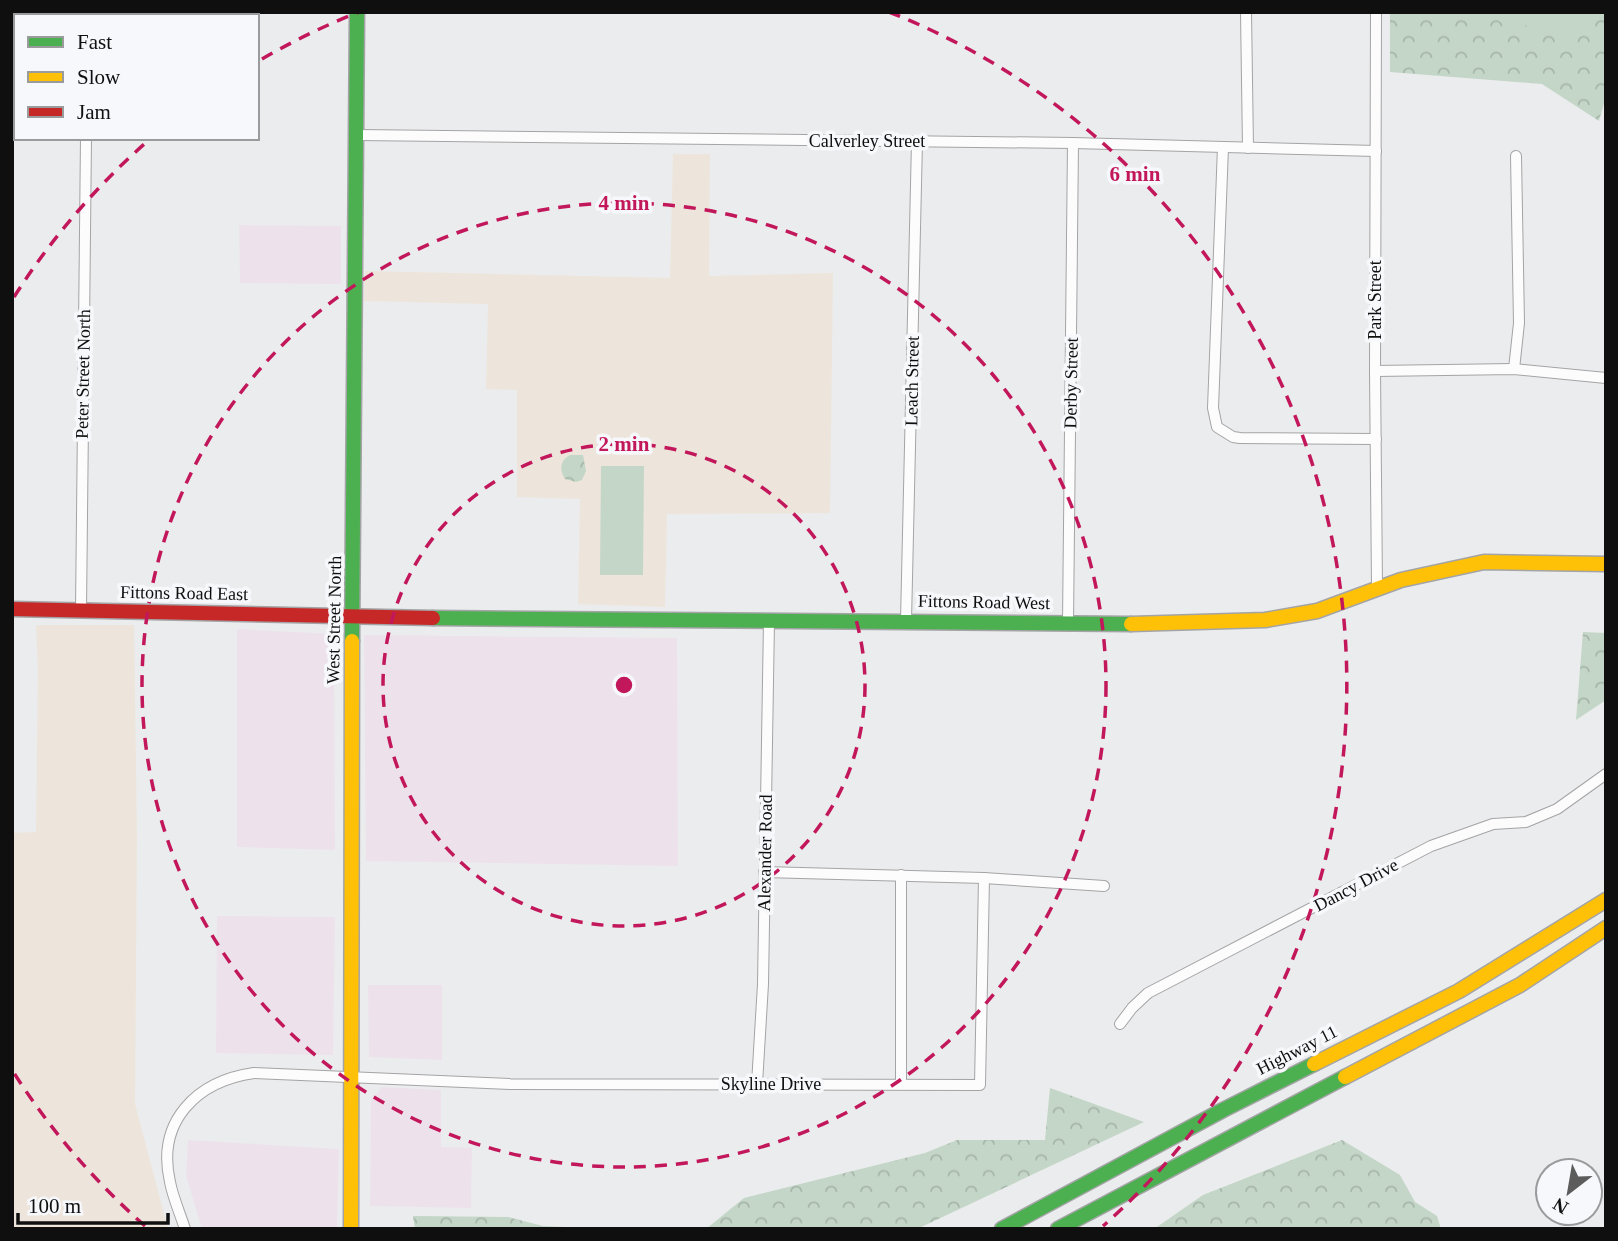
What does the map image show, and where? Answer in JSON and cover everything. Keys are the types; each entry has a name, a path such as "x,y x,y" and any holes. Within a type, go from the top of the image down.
{"main road":[{"name":"West Street North","path":"351,1229 354,1078 352,733 357,12"},
{"name":"Fittons Road West","path":"354,616 1147,624 1265,620 1317,611 1377,587 1484,562 1606,564"},
{"name":"Fittons Road East","path":"12,609 354,616"},
{"name":"Highway 11","path":"1002,1229 1223,1110 1459,990 1606,900"},
{"path":"1058,1229 1520,985 1606,929"}],"street":[{"path":"1246,12 1248,148"},
{"name":"Park Street","path":"1376,12 1377,587"},
{"name":"Calverley Street","path":"358,135 1073,143 1376,151"},
{"name":"Peter Street North","path":"80,610 86,140"},
{"name":"Leach Street","path":"906,621 917,141"},
{"name":"Derby Street","path":"1068,623 1073,143"},
{"path":"1223,147 1213,408 1217,427 1233,437 1240,438 1376,439"},
{"path":"1514,369 1519,323 1516,156"},
{"path":"1375,371 1514,369 1606,378"},
{"name":"Alexander Road","path":"757,1084 763,985 769,621"},
{"name":"Dancy Drive","path":"1120,1024 1132,1008 1149,993 1431,846 1493,824 1526,821 1557,809 1606,774"},
{"path":"764,872 984,878 1104,886"},
{"path":"901,875 901,1084"},
{"name":"Skyline Drive","path":"185,1229 169,1182 169,1140 177,1118 194,1097 216,1083 254,1073 510,1084 980,1085 984,878"}],"shaded area":[{"path":"673,154 710,154 709,276 833,273 830,513 667,514 665,607 578,604 580,499 517,497 517,390 486,389 488,304 364,301 365,271 670,278"},
{"path":"239,225 341,226 341,284 240,283"},
{"path":"36,625 134,625 137,835 135,1104 168,1229 12,1229 12,833 36,832"},
{"path":"237,629 334,634 335,850 237,847"},
{"path":"364,635 677,638 678,866 366,861"},
{"path":"217,916 335,917 333,1055 216,1053"},
{"path":"368,985 442,985 442,1060 369,1057"},
{"path":"382,1087 441,1090 441,1147 472,1148 471,1208 370,1206 371,1101"},
{"path":"188,1140 339,1149 337,1229 202,1229 186,1176"}],"green space":[{"path":"1390,12 1606,12 1606,96 1599,121 1542,84 1390,72"},
{"path":"1492,12 1596,12 1593,35 1500,22"},
{"path":"570,455 583,455 586,471 582,480 576,482 563,476 562,462"},
{"path":"601,466 644,466 643,575 600,575"},
{"path":"1583,632 1606,633 1606,700 1576,720"},
{"path":"1050,1088 1144,1122 917,1229 706,1229 744,1198 925,1153 957,1140 1045,1140"},
{"path":"1342,1140 1400,1175 1415,1202 1437,1216 1441,1229 1154,1229 1203,1195"},
{"path":"413,1216 508,1217 543,1226 607,1229 415,1229"}],"traffic: fast":[{"path":"352,641 357,12"},
{"path":"433,618 1131,624"},
{"path":"1002,1229 1314,1064"},
{"path":"1058,1229 1345,1077"}],"traffic: slow":[{"path":"1131,624 1265,620 1317,611 1401,580 1484,562 1606,564"},
{"path":"351,1229 352,641"},
{"path":"1314,1064 1459,991 1606,900"},
{"path":"1345,1077 1520,985 1606,928"}],"traffic: jam":[{"path":"12,609 433,618"}]}
